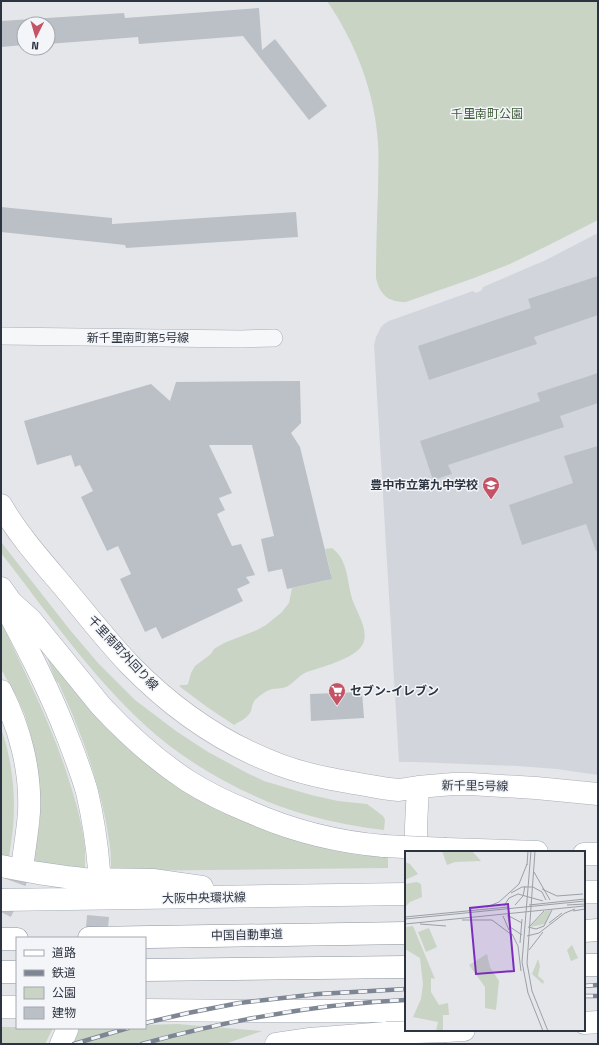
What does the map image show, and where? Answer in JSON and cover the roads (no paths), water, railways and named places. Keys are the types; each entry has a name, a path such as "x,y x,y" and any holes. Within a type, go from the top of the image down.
{"main road":[{"name":"千里南町外回り線","path":"1,505 39,558 129,664 160,693 201,724 256,755 315,776 399,790 418,786"},
{"path":"1,588 11,602 31,620 113,719 147,750 178,774 229,804 302,832 333,839 384,846 507,851"},
{"path":"1,597 21,634 73,750 89,805 97,849 99,870"},
{"path":"1,691 13,716 20,738 26,768 29,811 22,861"},
{"name":"新千里5号線","path":"418,786 470,784 598,794"},
{"path":"416,851 418,786"},
{"path":"585,854 598,854"},
{"path":"1,866 66,877 113,880 153,880 274,897"},
{"path":"585,892 598,892"},
{"name":"大阪中央環状線","path":"1,900 405,894"},
{"path":"585,930 598,930"},
{"name":"中国自動車道","path":"146,937 405,933"},
{"path":"1,939 16,939"},
{"path":"585,966 598,965"},
{"path":"146,970 405,967"},
{"path":"1,972 16,972"},
{"path":"1,1007 16,1007"},
{"path":"585,1008 598,1007"},
{"path":"146,1010 395,1011"},
{"path":"585,1023 598,1022"},
{"path":"416,1031 416,1044"},
{"path":"276,1044 310,1039 432,1031"}],"street":[{"name":"新千里南町第5号線","path":"1,336 274,338"}],"tunnel":[{"path":"1,912 13,888 23,861"},
{"path":"96,937 99,906 99,879"}],"railway":[{"path":"585,986 598,985"},
{"path":"146,1023 239,1003 318,994 405,989"},
{"path":"585,996 598,996"},
{"path":"142,1044 175,1035 272,1014 339,1005 405,1000"},
{"path":"74,1044 125,1029"}],"place":[{"name":"豊中市立第九中学校","path":"491,500"},
{"name":"セブン-イレブン","path":"337,706"}],"park label":[{"name":"千里南町公園","path":"487,114"}]}
